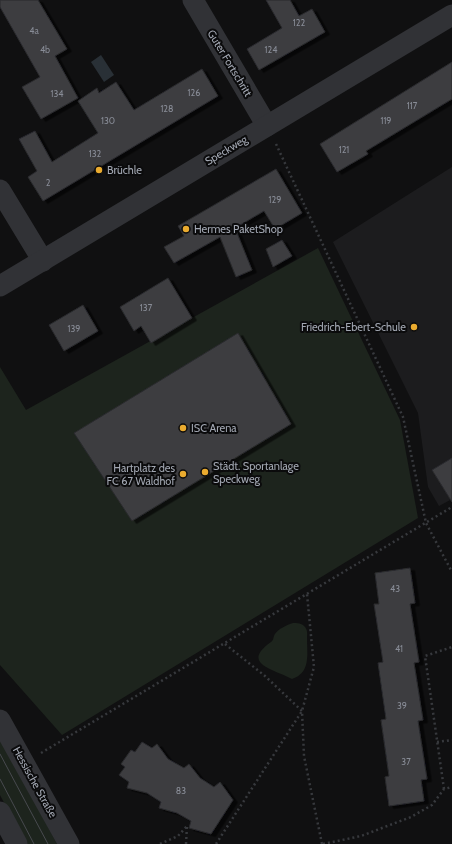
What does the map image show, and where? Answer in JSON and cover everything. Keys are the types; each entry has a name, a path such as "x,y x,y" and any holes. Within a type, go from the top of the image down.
{"street":[{"name":"Guter Fortschritt","path":"192,0 267,126"},
{"name":"Speckweg","path":"0,286 223,162 267,126 452,15"},
{"path":"0,190 43,261"},
{"name":"Hessische Straße","path":"0,720 69,844"},
{"path":"0,812 17,844"}],"path":[{"path":"267,126 403,417 426,523 452,572"},
{"path":"25,763 452,507"},
{"path":"216,844 302,711 314,667 307,594"},
{"path":"225,644 264,676 302,711 304,756 323,844 361,836 411,817 432,805 444,789 452,787"},
{"path":"444,789 425,656 452,647"},
{"path":"437,742 452,740"},
{"path":"160,844 178,836 187,826 186,844"}],"shaded area":[{"path":"101,55 114,75 104,82 91,62"},
{"name":"Friedrich-Ebert-Schule","path":"452,167 452,499 439,506 428,487 418,413 333,242"},
{"name":"Städt. Sportanlage Speckweg","path":"318,248 400,420 418,518 62,735 0,665 0,367 26,410"},
{"path":"293,623 302,625 307,630 307,662 302,672 292,679 263,665 259,661 259,656 262,649 272,641 276,632"},
{"path":"0,738 57,844 26,844 0,795"}],"building":[{"path":"0,0 38,0 67,49 55,56 78,98 41,119 22,87 40,77 0,7"},
{"path":"266,0 290,0 299,16 312,9 325,32 259,70 247,49 282,28"},
{"path":"452,62 452,99 366,151 368,154 337,172 320,144"},
{"path":"202,69 218,96 43,201 28,177 37,171 19,139 35,131 52,162 98,133 78,101 97,88 99,93 116,82 134,110"},
{"path":"276,169 302,213 275,229 264,211 235,228 252,270 236,277 220,237 174,263 164,247 184,236 178,226"},
{"path":"282,240 292,256 273,267 266,249"},
{"path":"168,278 192,318 151,343 141,326 134,331 120,307"},
{"path":"83,305 98,331 64,351 49,325"},
{"name":"ISC Arena","path":"238,333 291,424 132,521 74,433"},
{"path":"452,458 452,502 432,470"},
{"path":"410,568 415,603 410,604 419,662 414,663 423,720 418,721 427,779 421,780 424,801 389,806 385,777 389,776 381,720 386,719 378,663 383,662 374,604 379,604 375,573"},
{"path":"142,742 152,748 157,744 168,759 184,768 189,764 200,778 214,787 220,782 233,800 211,834 189,828 191,821 177,813 159,808 161,802 147,793 127,788 129,782 119,775 125,767 121,764 131,750 135,752"}],"tram line":[{"path":"0,754 48,844"},
{"path":"0,779 34,844"}],"place":[{"name":"Brüchle","path":"99,170"},
{"name":"Hermes PaketShop","path":"186,229"},
{"name":"Friedrich-Ebert-Schule","path":"414,327"},
{"name":"ISC Arena","path":"183,428"},
{"name":"Städt. Sportanlage Speckweg","path":"205,472"},
{"name":"Hartplatz des FC 67 Waldhof","path":"183,474"}]}
